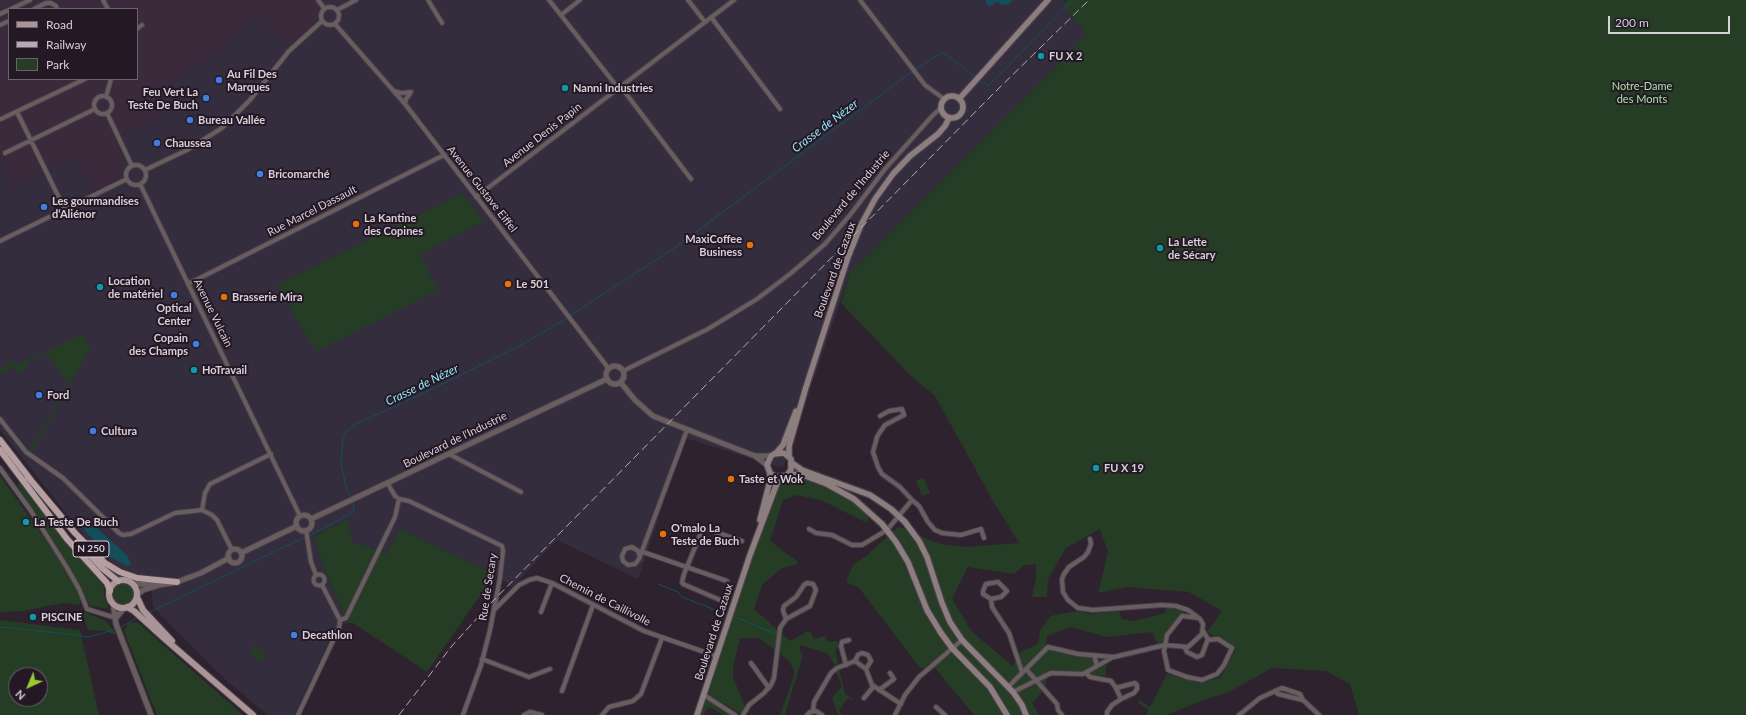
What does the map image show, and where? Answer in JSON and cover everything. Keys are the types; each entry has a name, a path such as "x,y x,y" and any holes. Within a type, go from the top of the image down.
{"highway":[{"name":"N 250","path":"0,440 84,549 110,576 118,581"},
{"name":"N 250","path":"0,450 63,534 104,580 110,591"},
{"name":"N 250","path":"28,477 75,533 105,563 120,572 137,578 177,582"}],"main road":[{"path":"959,99 1048,0"},
{"path":"950,96 959,99 963,106 961,113 956,118 949,118 943,114 941,108 944,99 950,96"},
{"name":"Boulevard de Cazaux","path":"789,456 789,446 806,387 848,257 867,213 893,174 910,156 938,134 949,118"},
{"name":"Boulevard de Cazaux","path":"776,453 782,445 806,387"},
{"path":"785,476 791,470 792,463 789,456 784,453 776,453 771,456 767,465 770,473 776,477 785,476 800,474 827,484 865,508 887,530 908,562 934,623 952,648 990,687 1007,715"},
{"path":"792,463 802,470 870,495 898,516 919,541 928,557 945,612 962,640 1013,692 1026,715"},
{"name":"Boulevard de Cazaux","path":"750,555 770,481 770,473"},
{"name":"Boulevard de Cazaux","path":"698,715 750,555 778,483 785,476"},
{"path":"110,591 111,587 118,581 131,582 136,588 140,606 184,654"},
{"name":"N 250","path":"110,591 110,599 113,603"},
{"path":"113,603 118,607 126,607 133,604 137,596"},
{"path":"126,607 134,611 253,715"}],"street":[{"path":"14,8 30,0"},
{"path":"318,0 324,8"},
{"path":"337,10 356,0"},
{"path":"428,0 442,22"},
{"path":"549,0 691,179"},
{"path":"561,15 580,0"},
{"path":"688,0 705,22"},
{"name":"Avenue Denis Papin","path":"476,197 734,0"},
{"path":"860,0 929,89 944,99"},
{"path":"36,8 46,3 51,3 57,8"},
{"path":"331,7 337,10 339,18 335,24 328,26 322,21 320,14 324,8 331,7"},
{"path":"711,17 780,109"},
{"path":"145,170 187,150 222,128 250,100 289,51 322,21"},
{"name":"Avenue Gustave Eiffel","path":"335,24 404,104 609,369"},
{"path":"138,28 142,25"},
{"path":"1,119 83,80"},
{"path":"106,97 111,80"},
{"path":"392,90 401,93 411,92 404,104"},
{"path":"100,97 106,97 110,100 112,105 111,110 107,113 99,113 95,109 96,101 100,97"},
{"name":"Boulevard de l'Industrie","path":"623,371 708,329 757,299 790,274 825,244 850,215 885,169 941,108"},
{"path":"5,153 95,109"},
{"path":"17,112 64,210"},
{"path":"107,113 132,166"},
{"name":"Rue Marcel Dassault","path":"188,284 444,155"},
{"path":"132,166 139,166 145,170"},
{"path":"127,179 127,172 132,166"},
{"path":"127,179 132,183 140,184 145,179 145,170"},
{"path":"0,241 127,179"},
{"name":"Avenue Vulcain","path":"140,184 300,516"},
{"path":"616,366 623,371 624,379 621,383 614,384 607,378 609,369 616,366"},
{"name":"Boulevard de l'Industrie","path":"311,519 388,484 607,378"},
{"path":"621,383 635,400 653,416 755,456 767,465"},
{"path":"880,416 889,411 902,409 904,416 885,425 876,437 873,452 882,474 900,487 918,506 935,530 942,533 961,536 980,529 984,538"},
{"path":"0,419 26,452 63,478 119,533 123,535 131,534 175,513 202,510 212,515 217,520 232,550"},
{"path":"648,538 640,546 634,548 630,547 624,551 622,556 626,564 633,565 637,563 643,552 687,430"},
{"path":"202,510 205,493 210,484 270,454"},
{"path":"448,454 521,492"},
{"path":"755,456 771,456"},
{"path":"0,468 19,494 66,566 79,589 87,609 116,618"},
{"path":"340,620 346,618 395,517 399,499 395,496 388,484"},
{"name":"Rue de Secary","path":"399,499 409,501 502,546 503,551 500,578 494,610 482,659 463,715"},
{"path":"809,529 816,533 832,535 848,544 862,546 887,530 912,500"},
{"path":"306,534 297,526 297,519 300,516 307,516 311,519 310,527 306,534 311,562 316,575"},
{"path":"241,553 297,526"},
{"path":"720,600 683,584 682,582 703,528 742,541"},
{"path":"1090,539 1091,544 1088,552 1084,557 1069,567 1062,579 1063,592 1068,600 1078,608 1093,610 1170,605 1188,610 1199,618 1203,624 1203,631 1208,640"},
{"path":"634,548 639,553 640,557"},
{"path":"232,550 238,550 241,553"},
{"path":"232,550 229,552 229,558 232,562 240,560 241,553"},
{"path":"643,552 727,581"},
{"path":"131,582 139,584 159,584 177,582 202,573 229,558"},
{"path":"316,575 313,579 314,584 318,586 322,585"},
{"path":"298,715 339,628 340,620 322,585 324,582 323,577 316,575"},
{"name":"Chemin de Caillivolle","path":"494,610 519,585 537,578 552,583 644,631 716,656"},
{"path":"998,582 1007,591 1001,597 991,599 983,594 983,591 986,584 998,582"},
{"path":"541,612 552,583"},
{"path":"743,715 749,705 769,688 774,678 780,628 786,619 810,606 816,590 813,584 807,583 804,585 796,597 784,606 783,612 786,619"},
{"path":"137,596 143,590 159,584"},
{"path":"991,599 992,607 1009,633 1024,671 1036,680 1057,704 1058,710 1062,715"},
{"path":"113,603 119,632 151,715"},
{"path":"562,691 593,605"},
{"path":"116,618 126,607"},
{"path":"1199,618 1182,616 1167,635 1164,651 1168,670 1188,678 1202,680 1217,674 1224,665 1232,648 1218,639 1208,640"},
{"path":"1013,692 1051,673 1086,673 1114,657 1165,645 1185,648 1196,641 1203,631"},
{"path":"602,715 609,707 633,701 641,694 662,638"},
{"path":"846,664 841,646 842,642 849,640"},
{"path":"895,715 905,696 919,677 962,640"},
{"path":"1185,648 1187,652 1197,657 1202,655 1208,640"},
{"path":"1008,687 1048,648 1078,654 1114,657"},
{"path":"813,711 814,702 832,673 837,668 855,661 858,655 862,653 868,655 871,660 866,669"},
{"path":"1094,655 1097,666"},
{"path":"482,659 529,677 550,669"},
{"path":"855,661 866,669 868,677 874,686 901,704"},
{"path":"751,663 769,688"},
{"path":"879,690 894,679 890,673"},
{"path":"1086,673 1090,677 1111,681 1123,699"},
{"path":"1107,715 1112,705 1138,689 1137,685 1135,684 1116,688"},
{"path":"864,698 874,686"},
{"path":"1239,715 1260,698 1275,691 1278,694 1303,700 1319,715"},
{"path":"704,695 735,715"},
{"path":"936,707 945,715"},
{"path":"807,715 813,711 822,715"},
{"path":"524,715 530,712 542,715"}],"shaded area":[{"path":"0,0 320,0 317,21 289,46 261,12 192,70 155,95 165,113 115,139 125,161 120,170 119,179 93,192 76,158 15,188 0,157"},
{"path":"320,0 1065,0 1063,5 1087,35 850,273 783,468 685,438 638,579 557,540 512,587 495,574 400,529 387,553 353,542 347,520 314,536 327,576 348,623 336,626 294,715 268,715 228,682 153,607 151,579 130,572 111,562 84,536 0,430 0,157 15,187 76,157 94,192 119,179 120,170 125,161 115,139 165,113 155,95 192,70 261,12 289,46 317,21"}],"green space":[{"name":"Notre-Dame des Monts","path":"1067,0 1746,0 1746,715 1359,715 1350,684 1326,671 1272,668 1227,693 1206,699 1167,715 1146,715 1149,709 1137,702 1140,700 1150,707 1167,674 1198,683 1220,678 1236,649 1207,632 1222,611 1189,592 1127,587 1098,593 1108,552 1100,529 1066,548 1048,579 1047,597 1032,597 1036,578 1036,564 1024,565 1014,574 968,567 952,599 972,632 1013,666 1020,652 1038,644 1040,631 1050,616 1078,611 1090,614 1119,611 1122,619 1133,621 1165,613 1167,608 1186,611 1175,621 1164,642 1157,643 1152,632 1107,637 1070,627 1047,636 1046,645 1106,661 1106,676 1050,670 1043,691 1032,703 1039,715 974,715 935,668 920,668 859,588 846,582 853,565 866,556 898,527 915,531 926,539 941,544 965,547 1019,543 993,501 935,396 908,373 841,303 850,273 1087,35 1063,5"},
{"path":"463,193 484,221 420,254 437,290 316,352 277,285"},
{"path":"82,334 91,347 33,451 29,452 14,433 15,432 28,449 31,449 69,383 45,352"},
{"path":"43,351 45,353 26,363 28,367 20,374 14,367 0,374 0,369 8,365 7,362 11,360 16,366"},
{"path":"0,476 60,560 80,596 80,605 63,603 23,611 0,612"},
{"path":"799,476 827,487 852,501 869,514 867,523 823,501 797,495 783,500 770,541 797,561 798,564 782,568 762,585 754,609 790,641 808,631 811,632 814,639 825,636 828,642 837,641 840,648 835,649 838,663 835,665 827,653 800,645 800,650 803,655 785,715 780,715 794,676 794,671 789,661 759,638 740,638 733,667 733,677 746,709 744,713 740,714 727,705 714,699 709,695 708,690 733,612 736,610 753,554 775,493 782,481 786,478"},
{"path":"924,478 930,493 922,496 916,481"},
{"path":"21,482 99,578 104,588 104,596 109,609 90,606 69,565 17,485"},
{"path":"347,520 353,542 387,553 400,529 495,574 427,672 353,623 348,623 327,576 314,536"},
{"path":"123,583 131,586 134,594 131,602 123,605 115,602 112,594 115,586"},
{"path":"82,611 106,621 116,634 114,635 106,631 88,630"},
{"path":"0,620 80,630 99,715 0,715"},
{"path":"137,622 243,715 157,715 124,631 128,623"},
{"path":"255,645 267,656 262,662 249,651"},
{"path":"839,669 845,694 855,700 847,699 839,711 842,715 838,715 832,698 842,686 836,672"},
{"path":"707,700 732,715 723,715 710,707 704,715 700,715 704,703"}],"water":[{"path":"986,0 1013,0 1009,4 1002,5 997,2 989,6 986,3"},
{"path":"92,524 127,555 131,564 127,566 106,553 84,529 85,526"}],"waterway":[{"name":"Crasse de Nézer","path":"979,80 988,86 1073,0"},
{"name":"Crasse de Nézer","path":"916,69 943,52 975,77"},
{"name":"Crasse de Nézer","path":"571,315 673,249 913,71"},
{"name":"Crasse de Nézer","path":"351,498 346,486 341,463 343,436 347,430 356,424 428,391 519,346 566,319"},
{"name":"Crasse de Nézer","path":"308,536 354,512 353,502"},
{"name":"Crasse de Nézer","path":"150,612 305,537"},
{"path":"658,584 678,592 682,597 726,614"},
{"path":"735,617 776,634"},
{"name":"Crasse de Nézer","path":"121,627 137,618"},
{"name":"Crasse de Nézer","path":"0,627 78,635"},
{"name":"Crasse de Nézer","path":"80,636 88,637 114,630"}],"railway":[{"path":"399,715 451,647 490,604 992,95 1089,0"}],"place":[{"name":"FU X 2","path":"1041,56"},
{"name":"Au Fil Des Marques","path":"219,80"},
{"name":"Nanni Industries","path":"565,88"},
{"name":"Feu Vert La Teste De Buch","path":"206,98"},
{"name":"Bureau Vallée","path":"190,120"},
{"name":"Chaussea","path":"157,143"},
{"name":"Bricomarché","path":"260,174"},
{"name":"Les gourmandises d‘Aliénor","path":"44,207"},
{"name":"La Kantine des Copines","path":"356,224"},
{"name":"MaxiCoffee Business","path":"750,245"},
{"name":"La Lette de Sécary","path":"1160,248"},
{"name":"Le 501","path":"508,284"},
{"name":"Location de matériel","path":"100,287"},
{"name":"Optical Center","path":"174,295"},
{"name":"Brasserie Mira","path":"224,297"},
{"name":"Copain des Champs","path":"196,344"},
{"name":"HoTravail","path":"194,370"},
{"name":"Ford","path":"39,395"},
{"name":"Cultura","path":"93,431"},
{"name":"FU X 19","path":"1096,468"},
{"name":"Taste et Wok","path":"731,479"},
{"name":"La Teste De Buch","path":"26,522"},
{"name":"O'malo La Teste de Buch","path":"663,534"},
{"name":"PISCINE","path":"33,617"},
{"name":"Decathlon","path":"294,635"}]}
